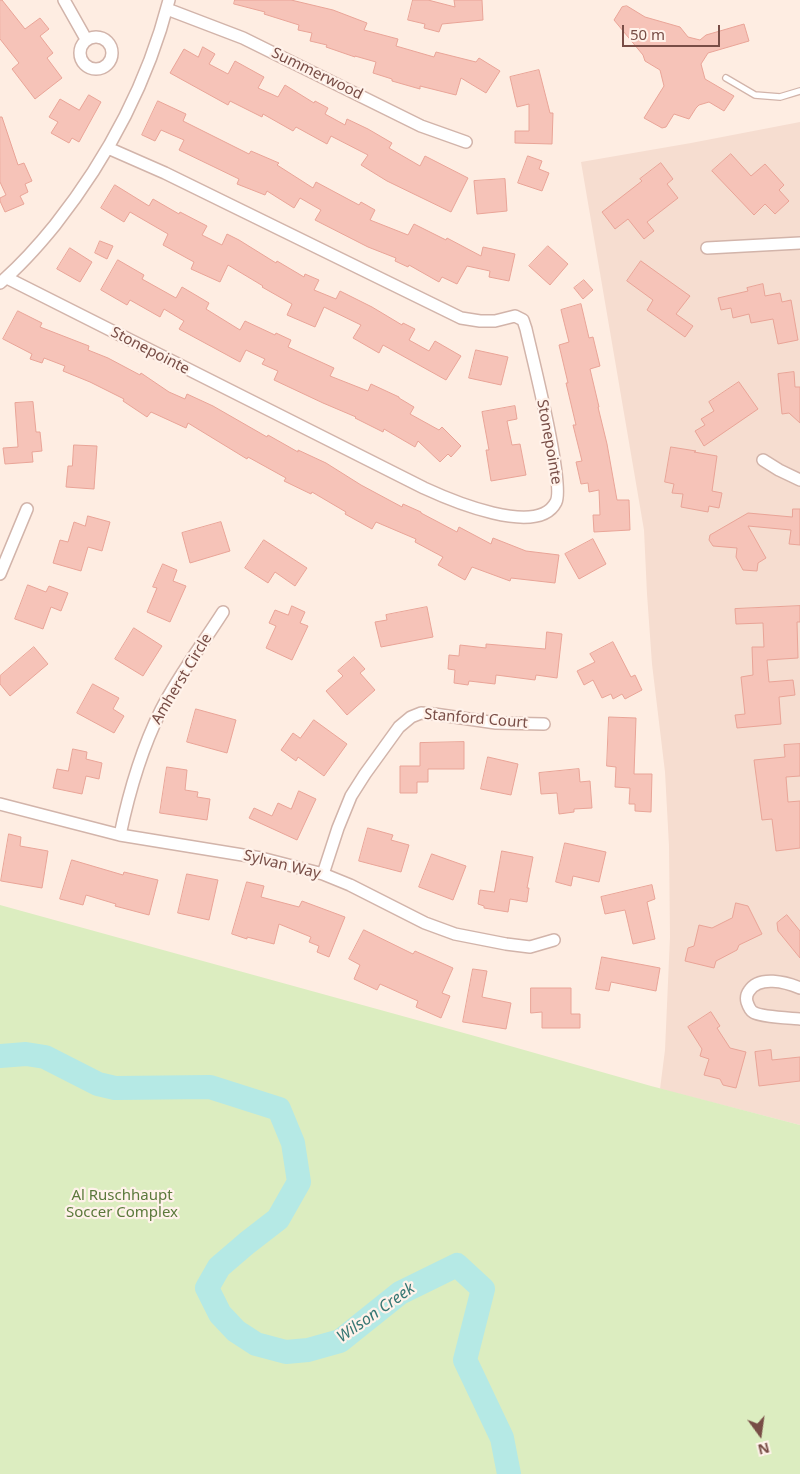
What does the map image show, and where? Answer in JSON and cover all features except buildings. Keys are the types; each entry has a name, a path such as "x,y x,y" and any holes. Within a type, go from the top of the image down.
{"street":[{"path":"64,0 86,40"},
{"path":"3,280 27,257 68,209 108,148 141,82 168,4"},
{"name":"Summerwood","path":"168,4 242,38 421,126 466,142"},
{"name":"Stonepointe","path":"3,280 449,500 479,509 523,518 543,514 556,502 558,485 551,443 523,320 515,316 495,321 462,318 174,178 108,148"},
{"path":"707,248 800,243"},
{"path":"762,460 800,480"},
{"path":"0,574 27,509"},
{"name":"Amherst Circle","path":"120,835 132,784 152,730 172,690 223,612"},
{"name":"Stanford Court","path":"323,874 351,796 364,774 399,727 411,717 421,713 496,722 544,724"},
{"name":"Sylvan Way","path":"0,804 120,835 261,858 323,874 350,885 425,923 455,934 530,947 554,940"},
{"path":"800,988 782,982 761,982 753,986 747,993 746,998 753,1012 762,1015 800,1019"}],"lane":[{"path":"726,78 755,95 780,97 800,91"}],"shaded area":[{"path":"800,122 800,1125 660,1089 665,1050 670,937 669,846 665,772 652,664 644,530 581,162"}],"green space":[{"name":"Al Ruschhaupt Soccer Complex","path":"0,905 651,1086 800,1125 800,1474 0,1474"}],"waterway":[{"name":"Wilson Creek","path":"0,1056 26,1054 45,1057 98,1084 115,1088 210,1087 279,1109 293,1143 299,1182 278,1219 219,1267 207,1288 220,1314 236,1331 256,1344 286,1352 308,1350 340,1341 400,1293 457,1265 483,1289 465,1360 502,1438 509,1474"}]}
